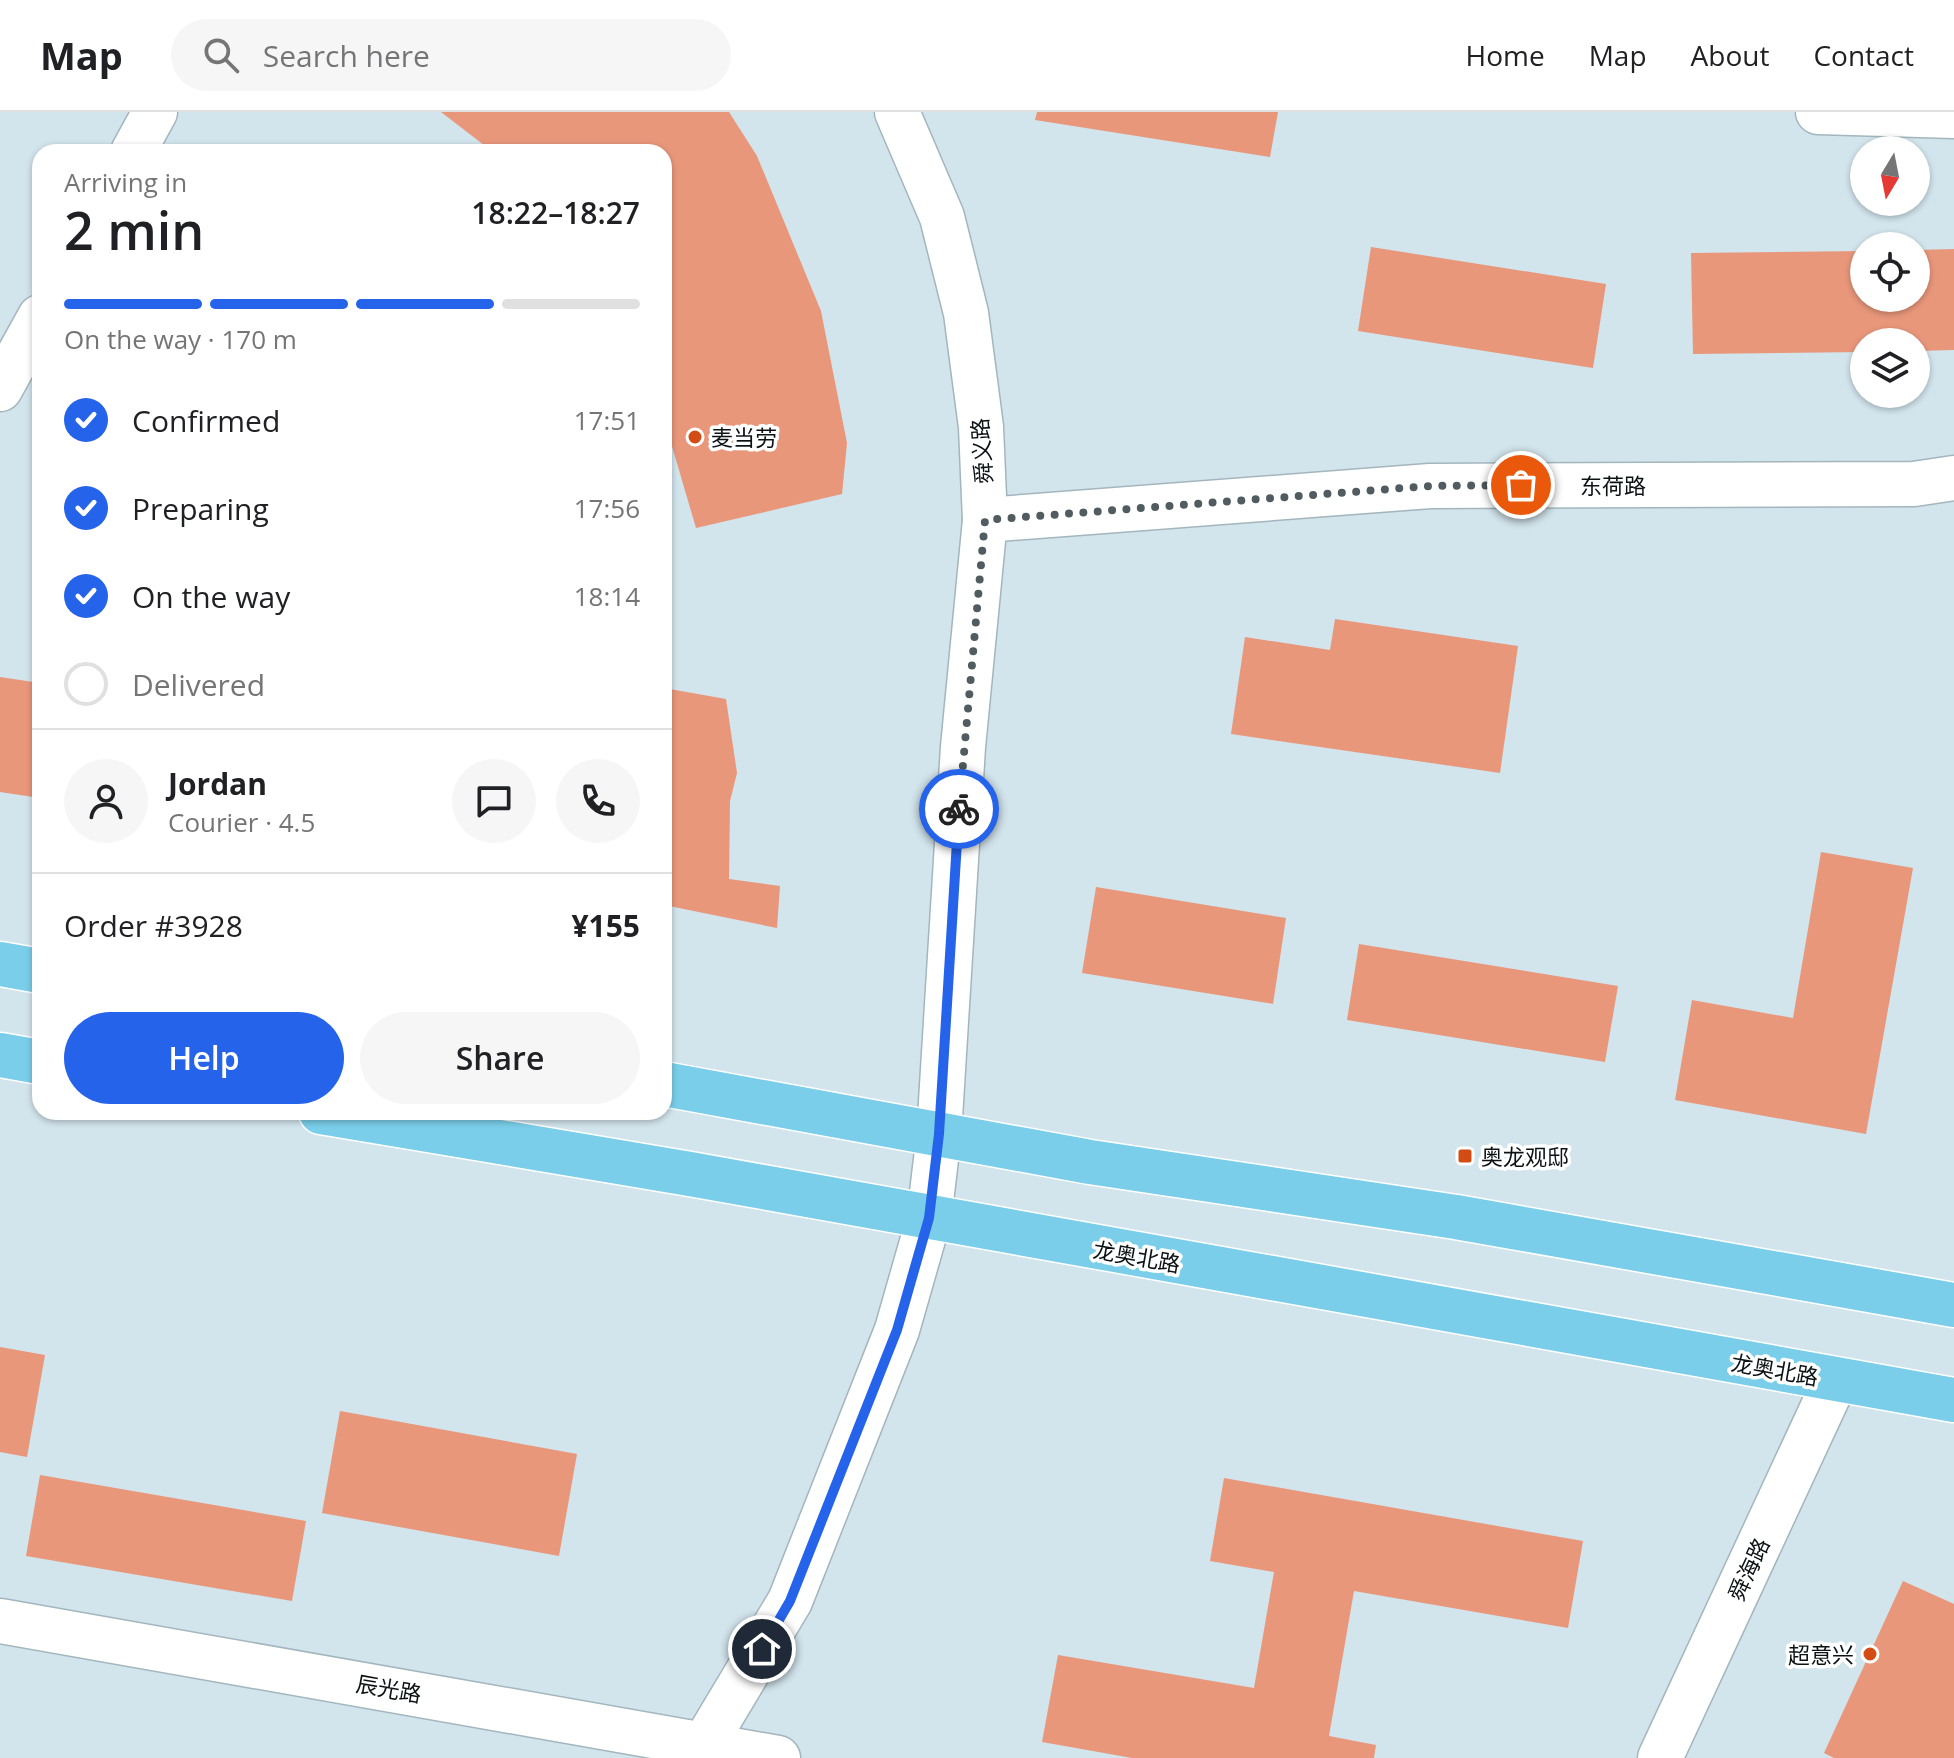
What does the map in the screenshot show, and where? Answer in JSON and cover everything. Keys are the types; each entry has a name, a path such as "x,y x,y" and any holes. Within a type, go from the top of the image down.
{"main road":[{"path":"0,964 32,970"},
{"path":"0,1055 32,1061"},
{"path":"672,1085 1090,1162 1471,1220 1954,1305"},
{"name":"龙奥北路","path":"367,1120 1954,1400"}],"street":[{"path":"137,144 155,112"},
{"name":"舜义路","path":"701,1750 790,1601 897,1330 929,1218 939,1134 963,747 985,520 981,427 966,313 942,217 897,112"},
{"path":"1818,112 1954,116"},
{"path":"0,389 32,331"},
{"name":"东荷路","path":"985,520 1430,486 1914,484 1954,478"},
{"name":"舜海路","path":"1660,1758 1836,1379"},
{"name":"辰光路","path":"0,1621 701,1750 778,1758"}],"building":[{"path":"441,112 729,112 757,156 821,311 847,443 842,494 696,528 672,446 672,144 483,144"},
{"path":"1037,112 1278,112 1270,157 1035,120"},
{"path":"1371,247 1606,284 1593,368 1358,331"},
{"path":"1954,249 1954,350 1930,351 1930,328 1850,328 1850,352 1693,354 1691,253 1850,251 1850,312 1930,312 1930,250"},
{"path":"1335,619 1518,646 1500,773 1231,734 1245,637 1330,650"},
{"path":"0,677 32,682 32,797 0,792"},
{"path":"672,689 726,699 737,773 730,801 729,879 780,886 777,928 672,907"},
{"path":"1821,852 1913,868 1866,1134 1675,1100 1692,1000 1793,1018"},
{"path":"1096,887 1286,918 1273,1004 1082,973"},
{"path":"1359,944 1618,986 1605,1062 1347,1020"},
{"path":"0,1347 45,1355 27,1457 0,1452"},
{"path":"340,1411 577,1454 559,1556 322,1513"},
{"path":"40,1475 306,1521 292,1601 26,1556"},
{"path":"1224,1478 1583,1541 1568,1628 1354,1591 1329,1736 1376,1745 1374,1758 1132,1758 1042,1742 1058,1655 1254,1688 1274,1572 1210,1561"},
{"path":"1903,1581 1954,1604 1954,1758 1834,1758 1824,1753"}],"way so far":[{"path":"959,809 985,520 1430,486 1521,485"}],"place":[{"name":"麦当劳","path":"695,437"},
{"name":"奥龙观邸","path":"1465,1156"},
{"name":"超意兴","path":"1870,1654"}],"route":[{"path":"762,1649 790,1601 897,1330 929,1218 939,1134 959,809"}]}
